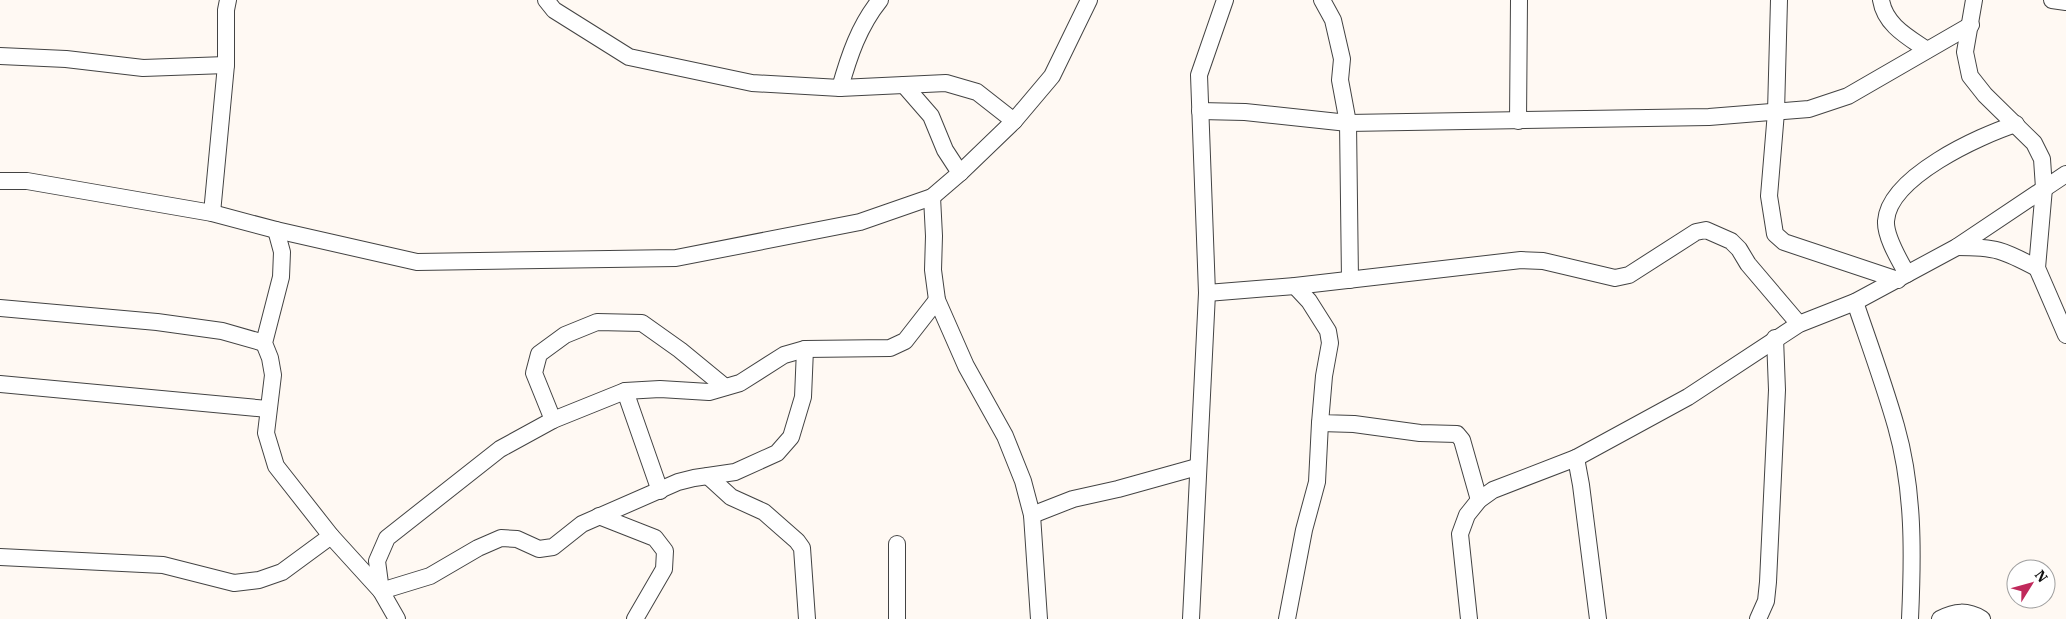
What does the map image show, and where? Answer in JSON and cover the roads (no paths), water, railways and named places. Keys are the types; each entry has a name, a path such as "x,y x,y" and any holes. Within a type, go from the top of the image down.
{"street":[{"path":"212,213 226,65 226,10 228,0"},
{"path":"546,0 554,10 629,57 752,83 840,88 946,83 977,92 1014,121"},
{"path":"840,88 850,54 862,25 880,0"},
{"path":"0,181 27,181 212,213 276,230 417,262 676,258 860,222 932,197 1014,121 1052,76 1089,0"},
{"path":"1191,619 1207,293 1200,75 1225,0"},
{"path":"1322,0 1333,20 1342,59 1340,80 1348,123 1350,280"},
{"path":"1518,121 1519,0"},
{"path":"1779,0 1776,112 1769,196 1775,234 1784,242 1902,277"},
{"path":"1881,0 1886,17 1896,28 1927,50"},
{"path":"1974,0 1965,52 1970,76 1985,95 2034,143 2042,159 2044,188 2037,268 2066,335"},
{"path":"2052,0 2066,2"},
{"path":"1200,110 1245,112 1348,123 1709,116 1809,109 1836,101 1971,25"},
{"path":"0,56 66,59 143,68 226,65"},
{"path":"904,85 931,116 945,150 960,173"},
{"path":"1902,277 1886,222 1890,208 1900,192 1911,180 1945,156 1988,133 2016,124"},
{"path":"1469,619 1460,534 1467,515 1479,500 1498,488 1576,458 1688,397 1799,324 1855,302 1957,247 2066,174"},
{"path":"932,197 933,270 937,300 966,366 1006,436 1024,480 1032,515 1038,619"},
{"path":"276,230 282,252 281,277 264,343 270,358 273,375 266,433 276,466 331,536 380,591 397,619"},
{"path":"1207,293 1295,286 1521,260 1543,261 1616,278 1629,275 1696,232 1706,230 1731,241 1739,249 1748,264 1799,324"},
{"path":"1957,247 1995,248 2009,253 2037,268"},
{"path":"1287,619 1304,530 1317,482 1324,376 1330,343 1320,316 1295,286"},
{"path":"380,591 377,561 387,538 500,449 553,420 625,391 660,389 709,392 740,382 784,356 806,349 890,348 905,341 937,300"},
{"path":"1855,302 1896,427 1904,466 1910,509 1913,554 1910,619"},
{"path":"0,308 157,322 222,331 264,343"},
{"path":"553,420 534,373 539,354 565,335 597,322 642,323 725,386"},
{"path":"1758,619 1766,601 1768,582 1777,390 1775,338"},
{"path":"380,591 430,576 478,548 501,538 517,539 539,549 553,547 582,524 678,482 735,472 778,452 791,437 803,397 806,349"},
{"path":"0,384 268,409"},
{"path":"625,391 660,491"},
{"path":"1320,423 1354,424 1420,433 1458,434 1462,440 1479,500"},
{"path":"1576,458 1598,619"},
{"path":"1032,515 1073,499 1118,489 1197,467"},
{"path":"708,476 731,497 764,512 797,541 802,548 807,619"},
{"path":"620,508 624,526"},
{"path":"599,516 654,538 665,551 664,570 635,619"},
{"path":"0,557 163,566 234,583 259,580 282,572 331,536"},
{"path":"897,544 897,619"},
{"path":"1940,619 1947,615 1965,612 1982,619"}]}
